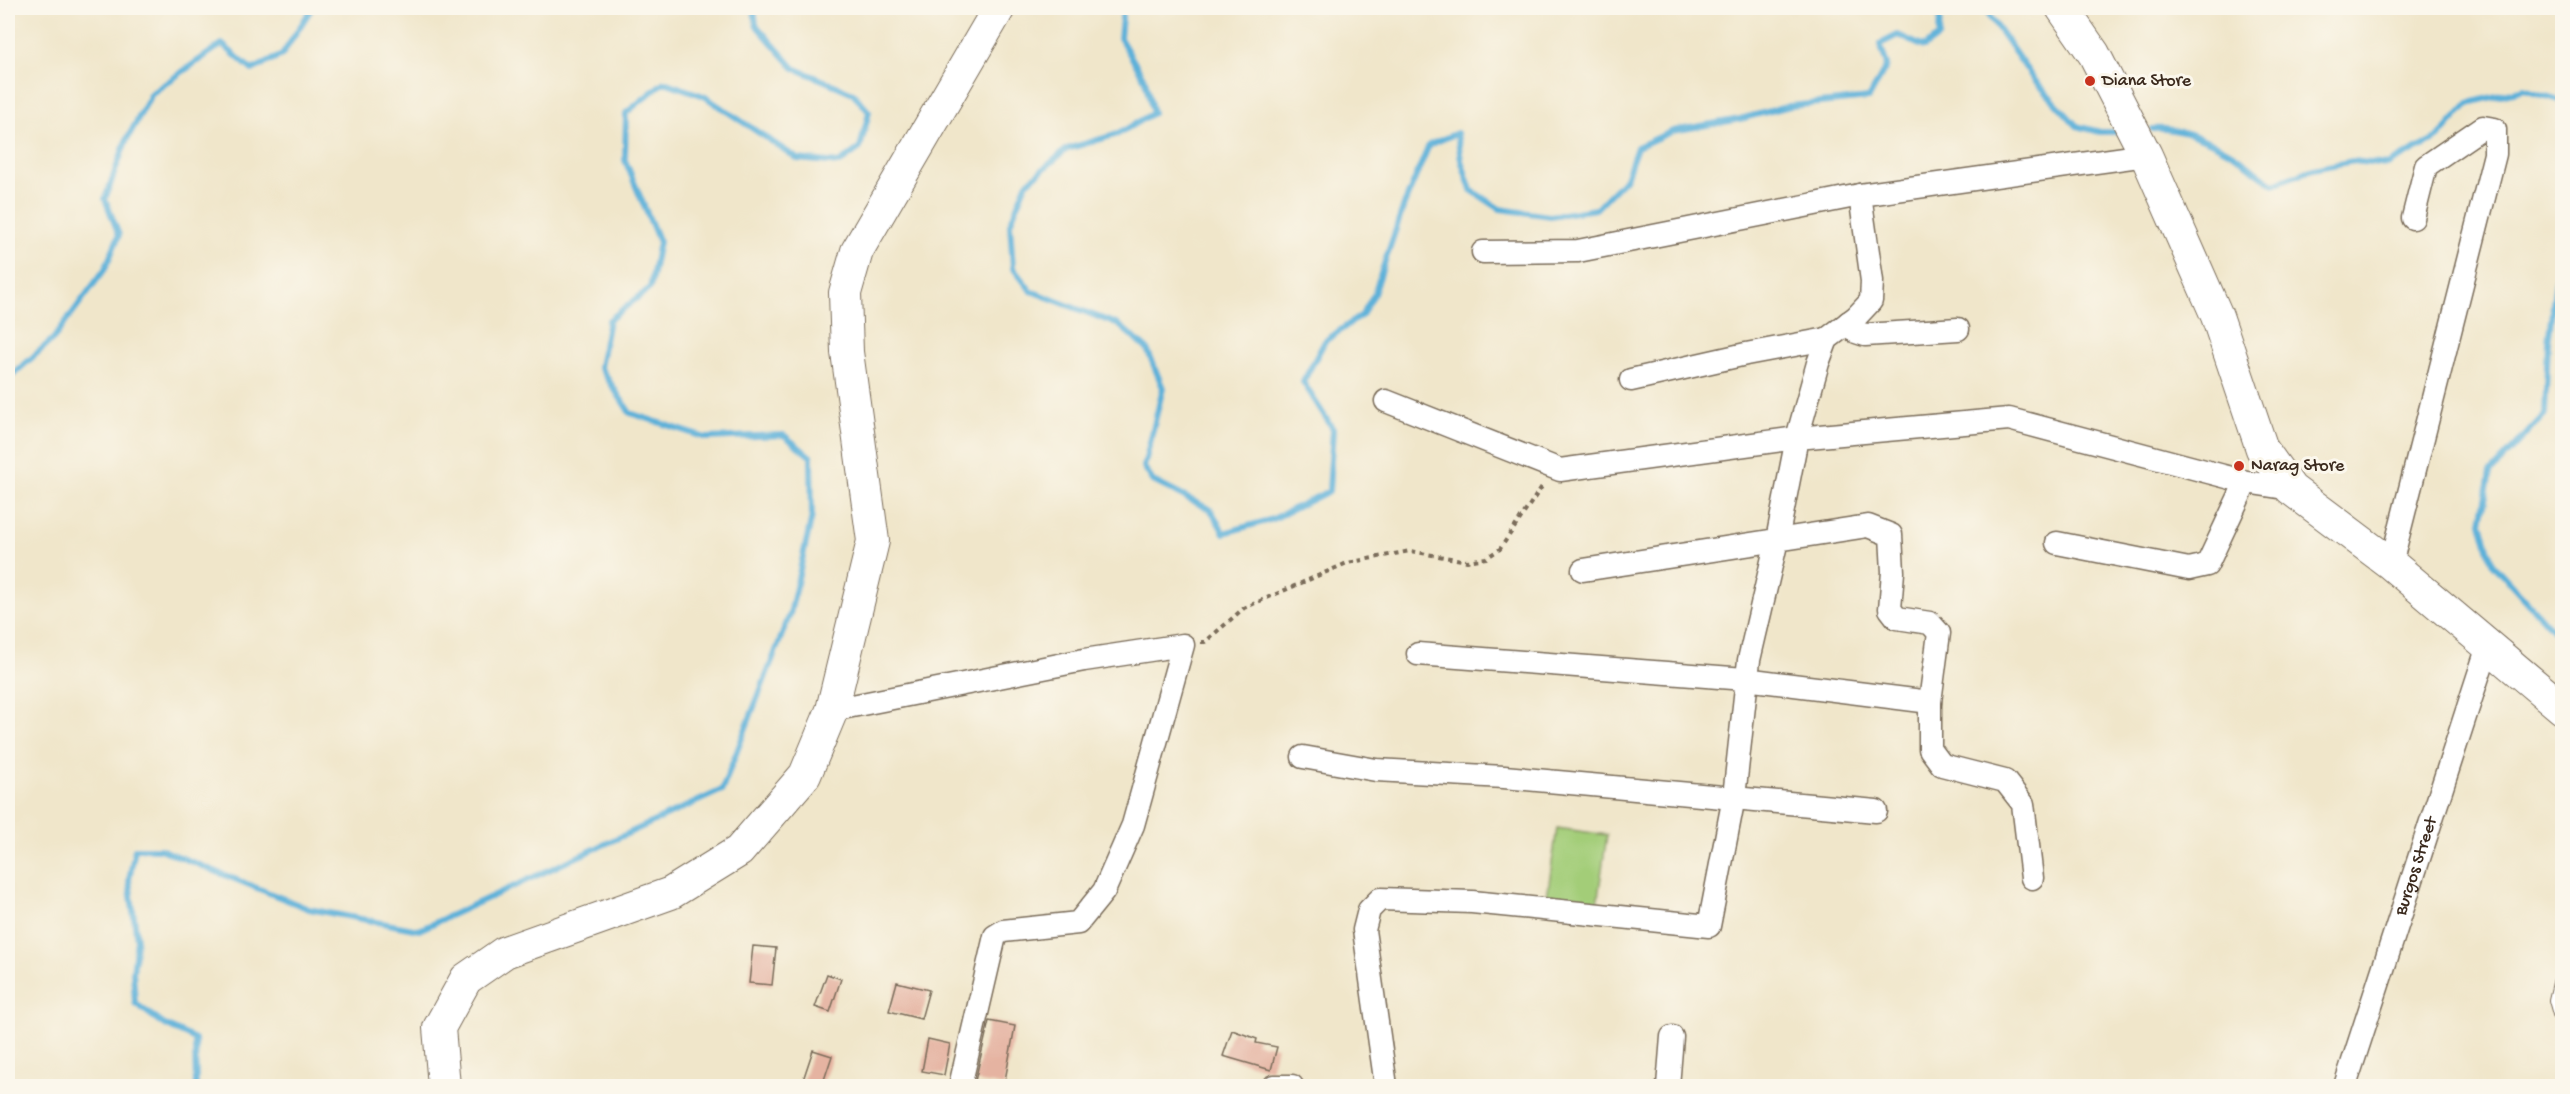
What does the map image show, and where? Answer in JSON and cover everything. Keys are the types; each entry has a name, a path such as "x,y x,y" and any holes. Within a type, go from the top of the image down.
{"street":[{"path":"444,1086 438,1028 466,979 505,952 672,893 739,851 805,775 832,710 873,541 847,352 845,293 857,251 999,8"},
{"path":"2062,8 2094,54 2146,155 2217,316 2262,449 2291,489 2391,564 2562,708"},
{"path":"2391,564 2495,154 2495,129 2483,127 2426,166 2413,218"},
{"path":"1483,252 1578,250 1860,195 2146,155"},
{"path":"1631,380 1746,354 1827,339 1849,322 1871,301 1872,281 1860,195"},
{"path":"1849,322 1856,332 1865,335 1958,329"},
{"path":"1386,1086 1364,930 1369,910 1380,899 1472,902 1709,926 1734,797 1745,679 1777,540 1797,438 1827,339"},
{"path":"1386,402 1560,470 1797,438 2009,419 2246,482 2291,489"},
{"path":"2057,543 2189,569 2207,566 2246,482"},
{"path":"1583,570 1830,534 1868,526 1891,535 1893,572 1890,609 1897,618 1930,623 1939,633 1930,702 1930,749 1942,765 2005,781 2023,804 2032,878"},
{"path":"832,710 1084,660 1183,645 1133,825 1104,891 1077,923 1003,931 995,936 960,1086"},
{"name":"Burgos Street","path":"2345,1086 2488,646"},
{"path":"1418,654 1745,679 1930,702"},
{"path":"1303,757 1376,771 1504,777 1876,811"},
{"path":"1668,1086 1672,1037"},
{"path":"1274,1086 1292,1086"}],"lane":[{"path":"2562,971 2555,1000 2559,1014 2562,1014"}],"path":[{"path":"1183,645 1205,642 1244,608 1347,563 1410,550 1467,561 1486,558 1500,549 1547,479 1560,470"}],"green space":[{"path":"1557,828 1607,835 1597,904 1547,897"}],"building":[{"path":"753,946 776,948 772,985 749,983"},
{"path":"827,974 841,979 830,1012 815,1007"},
{"path":"897,982 929,990 921,1019 889,1011"},
{"path":"989,1021 1015,1026 1004,1086 975,1081"},
{"path":"1232,1030 1257,1039 1256,1043 1277,1047 1271,1070 1223,1056"},
{"path":"928,1039 950,1044 944,1075 922,1071"},
{"path":"813,1050 832,1056 822,1086 801,1086"}],"waterway":[{"path":"8,379 53,339 105,269 119,235 105,199 126,141 152,93 222,44 252,70 282,55 312,8"},
{"path":"196,1086 195,1039 163,1024 135,1003 133,972 137,940 129,880 135,849 160,849 309,909 419,930 722,790 790,614 812,516 811,457 784,435 706,438 630,413 600,367 609,320 650,288 659,242 625,160 626,113 664,82 704,96 798,159 839,163 860,148 869,112 853,93 794,68 756,25 754,8"},
{"path":"1123,8 1120,38 1145,80 1153,113 1118,134 1067,149 1026,184 1010,224 1013,268 1031,291 1119,325 1147,349 1163,388 1144,467 1153,481 1211,510 1224,533 1273,519 1329,491 1333,429 1303,382 1325,341 1362,315 1374,294 1404,205 1429,145 1457,133 1461,160 1471,190 1500,209 1550,216 1596,209 1626,178 1637,147 1673,131 1740,119 1790,106 1869,98 1887,65 1880,44 1898,35 1924,47 1939,36 1940,14 1929,8"},
{"path":"1984,8 2032,77 2077,126 2100,132 2115,132"},
{"path":"2153,129 2187,133 2210,142 2241,159 2274,184 2313,169 2353,161 2387,165 2438,138 2469,103 2524,89 2562,101"},
{"path":"2562,238 2548,342 2545,414 2490,473 2481,522 2492,563 2562,640"}],"place":[{"name":"Diana Store","path":"2090,81"},
{"name":"Narag Store","path":"2239,466"}]}
